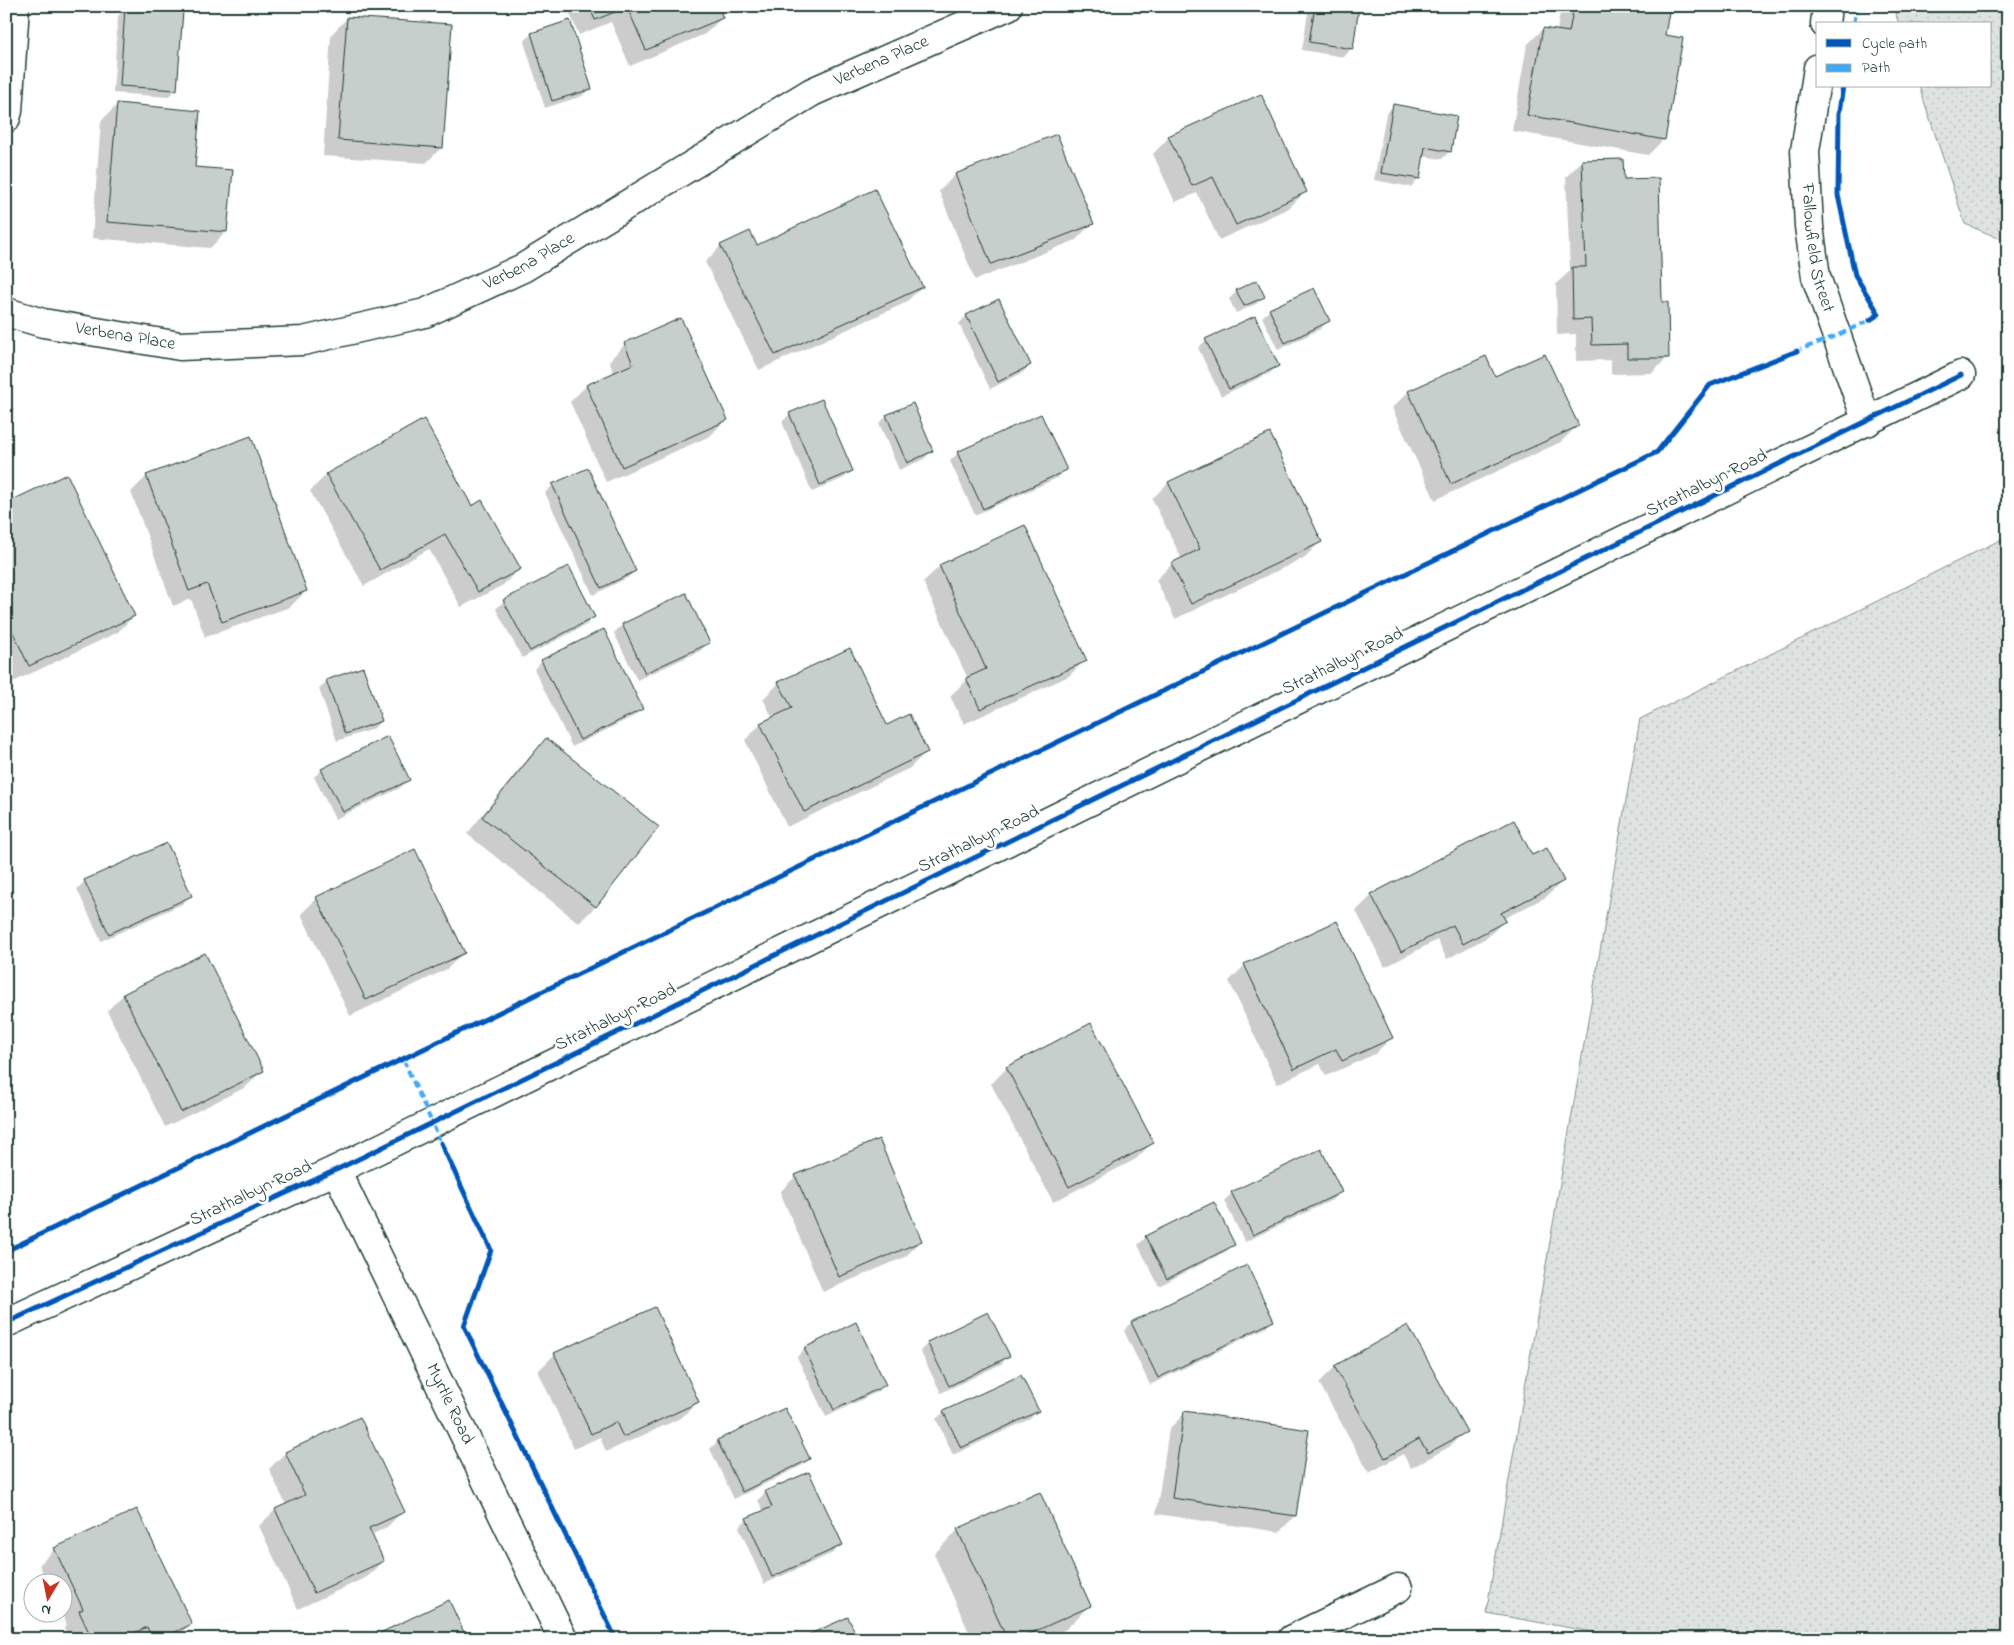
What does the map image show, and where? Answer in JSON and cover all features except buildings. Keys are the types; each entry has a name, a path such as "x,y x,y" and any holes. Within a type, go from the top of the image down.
{"street":[{"path":"6,118 16,6"},
{"name":"Verbena Place","path":"6,312 43,323 180,346 302,341 425,313 523,268 812,92 1008,6"},
{"path":"1825,22 1828,6"},
{"name":"Fallowfield Street","path":"1816,80 1804,151 1809,226 1816,277 1867,422"},
{"name":"Strathalbyn Road","path":"6,1323 336,1170 1961,375"},
{"name":"Myrtle Road","path":"336,1170 563,1639"},
{"path":"1292,1639 1398,1588"}],"shaded area":[{"path":"1893,6 2008,6 2008,242 1965,224 1920,88 1992,88 1992,22 1898,22"},
{"path":"2008,536 2008,1639 1632,1639 1486,1613 1640,719"}],"marked path":[{"path":"1854,22 1857,6"},
{"path":"1794,352 1836,336 1872,319"},
{"path":"403,1059 443,1147"}],"cycle path":[{"path":"1843,88 1839,112 1838,195 1855,275 1879,314 1870,320"},
{"path":"6,1251 1657,452 1710,385 1797,351"},
{"path":"6,1323 336,1170 1961,375"},
{"path":"441,1143 491,1250 464,1326 616,1639"}]}
